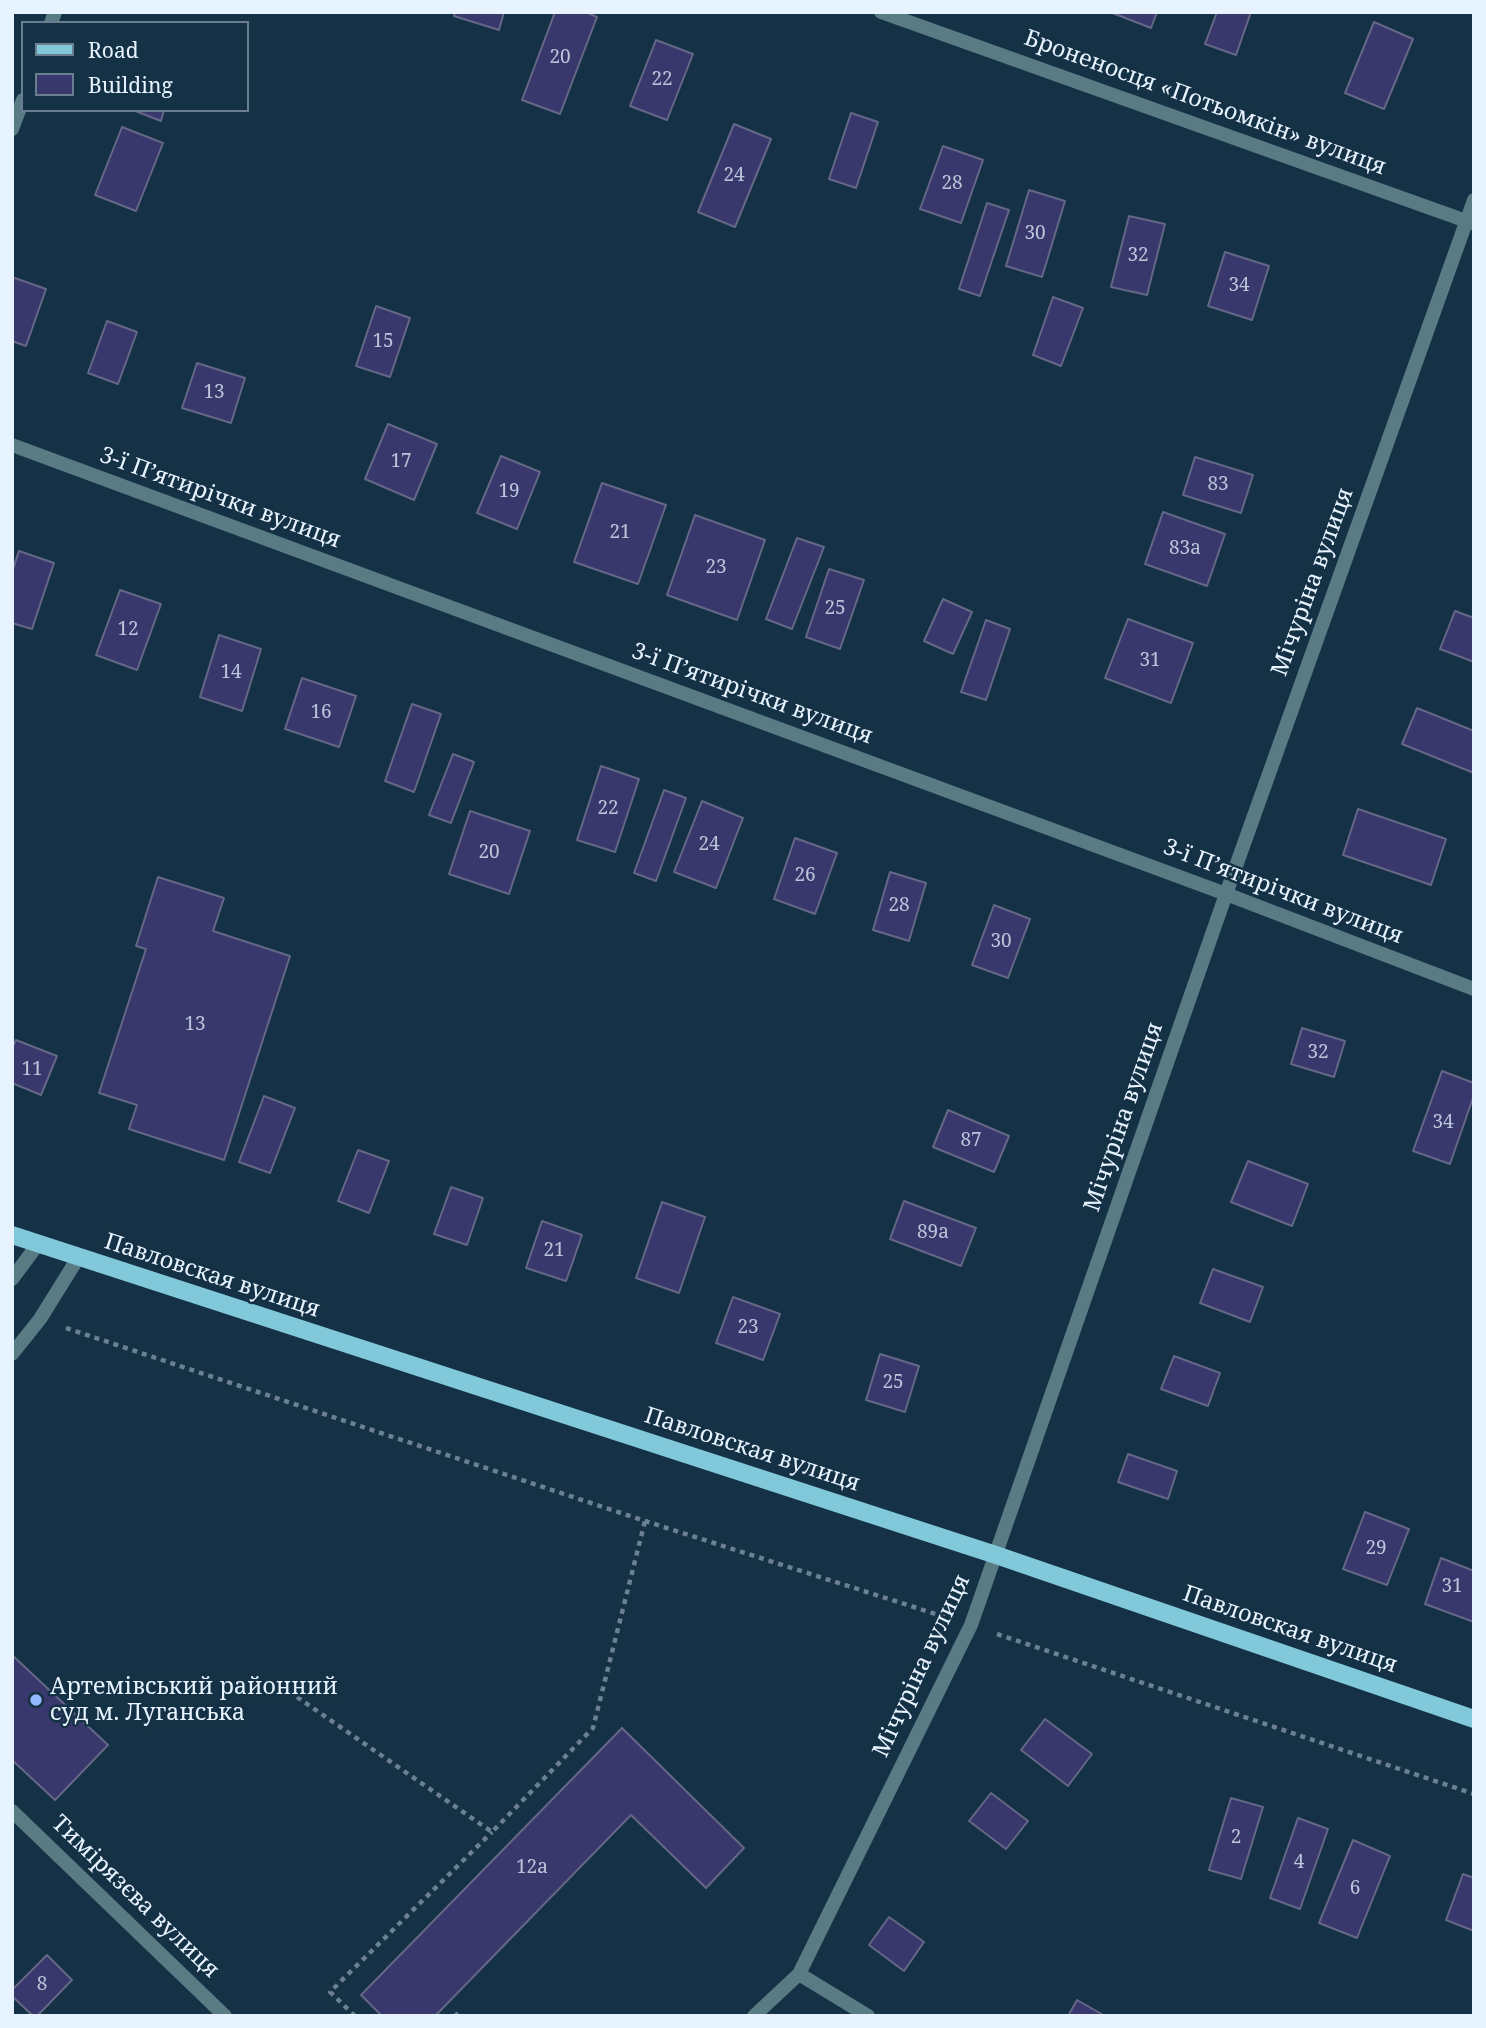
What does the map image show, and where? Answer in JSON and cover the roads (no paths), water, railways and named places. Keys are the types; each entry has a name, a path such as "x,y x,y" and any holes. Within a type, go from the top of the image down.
{"main road":[{"name":"Павловская вулиця","path":"12,1235 996,1555 1474,1720"}],"street":[{"name":"Броненосця «Потьомкін» вулиця","path":"881,12 1470,222"},
{"path":"12,129 21,105"},
{"name":"Мічуріна вулиця","path":"754,2016 799,1974 971,1625 1226,894 1470,222 1474,201"},
{"name":"3-ї П’ятирічки вулиця","path":"12,445 1226,894 1474,989"},
{"path":"12,1279 38,1244"},
{"path":"12,1354 40,1319 78,1258"},
{"name":"Тимірязєва вулиця","path":"12,1811 225,2016"},
{"path":"799,1974 868,2016"}],"place":[{"name":"Артемівський районний суд м. Луганська","path":"36,1700"}]}
